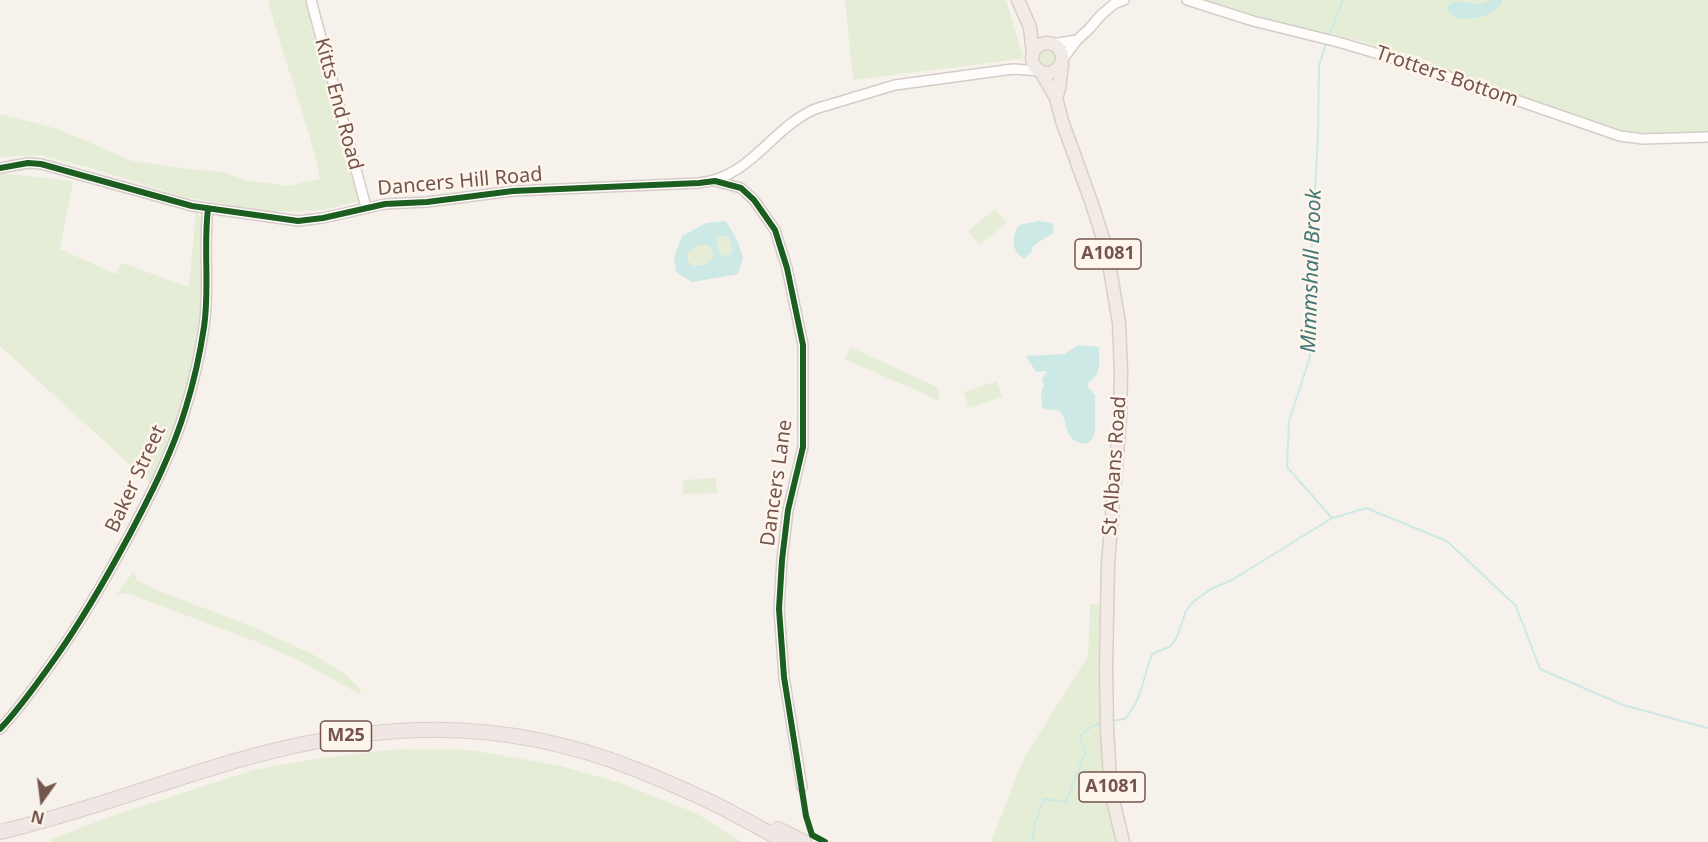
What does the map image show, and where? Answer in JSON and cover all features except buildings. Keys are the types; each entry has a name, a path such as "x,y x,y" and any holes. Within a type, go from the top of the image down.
{"highway":[{"name":"M25","path":"0,832 77,812 235,761 310,742 358,734 412,729 497,733 572,748 635,769 739,816 786,842"},
{"name":"M25","path":"739,816 804,842"}],"main road":[{"path":"1018,0 1030,27 1034,65 1041,72 1054,72 1062,61 1061,52 1030,27"},
{"path":"1033,55 1042,44 1052,44"},
{"name":"St Albans Road","path":"1056,98 1062,61"},
{"name":"St Albans Road","path":"1041,72 1056,98 1107,251 1119,323 1120,418 1107,562 1106,668 1107,730 1113,800 1123,842"}],"street":[{"name":"Kitts End Road","path":"311,0 366,207"},
{"path":"1062,61 1077,40 1101,15 1114,4 1124,0"},
{"name":"Trotters Bottom","path":"1187,0 1253,21 1406,62 1620,135 1643,139 1708,137"},
{"path":"1052,44 1077,40"},
{"name":"Dancers Hill Road","path":"1013,69 1033,55"},
{"name":"Dancers Hill Road","path":"0,168 28,163 53,166 192,206 298,221 323,218 385,204 428,202 513,191 715,181 736,170 788,125 815,109 895,85 1013,69 1041,72"},
{"name":"Dancers Lane","path":"736,170 741,188 754,200 775,230 787,268 803,345 803,447 788,510 779,609 784,677 802,787"},
{"path":"715,181 741,188"},
{"name":"Baker Street","path":"0,729 35,686 95,597 149,496 175,438 186,408 204,327 207,300 208,209"}],"green space":[{"path":"268,0 306,0 358,201 323,210 273,212 183,197 91,168 40,155 0,157 0,114 58,129 132,161 224,172 245,180 287,186 320,179 309,134"},
{"path":"845,0 1006,0 1023,57 853,80"},
{"path":"1200,0 1708,0 1708,133 1631,134 1597,126 1432,66 1434,63 1411,55 1330,33 1328,36"},
{"path":"1047,47 1055,50 1058,58 1055,66 1047,69 1039,66 1036,58 1039,50"},
{"path":"0,173 73,181 60,249 116,274 122,263 189,287 196,211 201,218 202,299 196,355 181,411 151,484 0,346"},
{"path":"995,209 1007,222 980,245 968,231"},
{"path":"718,236 725,236 730,240 732,252 728,256 721,256 716,240"},
{"path":"701,245 709,245 713,251 713,258 705,265 694,266 688,261 687,253"},
{"path":"850,347 937,387 940,401 845,359"},
{"path":"997,381 1002,397 969,408 964,392"},
{"path":"716,478 717,493 683,494 683,480"},
{"path":"134,571 137,580 157,590 258,629 312,654 344,673 361,692 359,694 300,661 257,642 127,593 116,595"},
{"path":"1090,604 1100,604 1100,685 1105,775 1110,815 1117,842 991,842 1024,758 1088,656"},
{"path":"399,749 469,750 557,765 620,783 696,813 742,842 55,842 48,840 112,816 253,770 315,759"}],"water":[{"path":"1490,0 1503,1 1495,10 1482,16 1468,19 1455,18 1448,10 1448,6 1453,1 1481,4"},
{"path":"726,221 737,240 743,258 738,274 692,282 676,272 674,257 682,236 706,223","holes":["718,236 725,236 730,240 732,252 728,256 721,255 716,240","701,245 709,245 713,251 713,258 705,265 694,266 688,261 687,253"]},
{"path":"1039,221 1052,223 1053,233 1033,246 1031,253 1024,259 1015,248 1016,230 1019,225"},
{"path":"1078,345 1099,347 1098,372 1087,386 1095,395 1095,431 1092,440 1086,444 1078,442 1069,435 1060,412 1042,407 1041,392 1044,387 1042,379 1047,371 1036,372 1026,356 1064,354"}],"waterway":[{"name":"Mimmshall Brook","path":"1328,37 1343,0"},
{"name":"Mimmshall Brook","path":"1111,721 1125,719 1139,695 1152,654 1171,646 1177,637 1186,611 1194,601 1332,518 1287,467 1289,421 1310,357 1319,66 1326,43"},
{"path":"1333,518 1366,508 1447,541 1516,606 1540,669 1623,705 1708,728"},
{"name":"Mimmshall Brook","path":"1032,842 1035,822 1044,799 1066,802 1085,753 1080,736 1091,727 1102,723"}],"cycle path":[{"path":"0,168 28,163 41,164 192,206 298,221 323,218 385,204 427,202 513,191 715,181 741,188 754,200 775,230 787,268 803,345 803,447 788,510 779,609 784,677 806,816 812,835 825,842"},
{"path":"0,729 36,685 86,611 139,517 175,439 192,387 204,327 208,209"}]}
